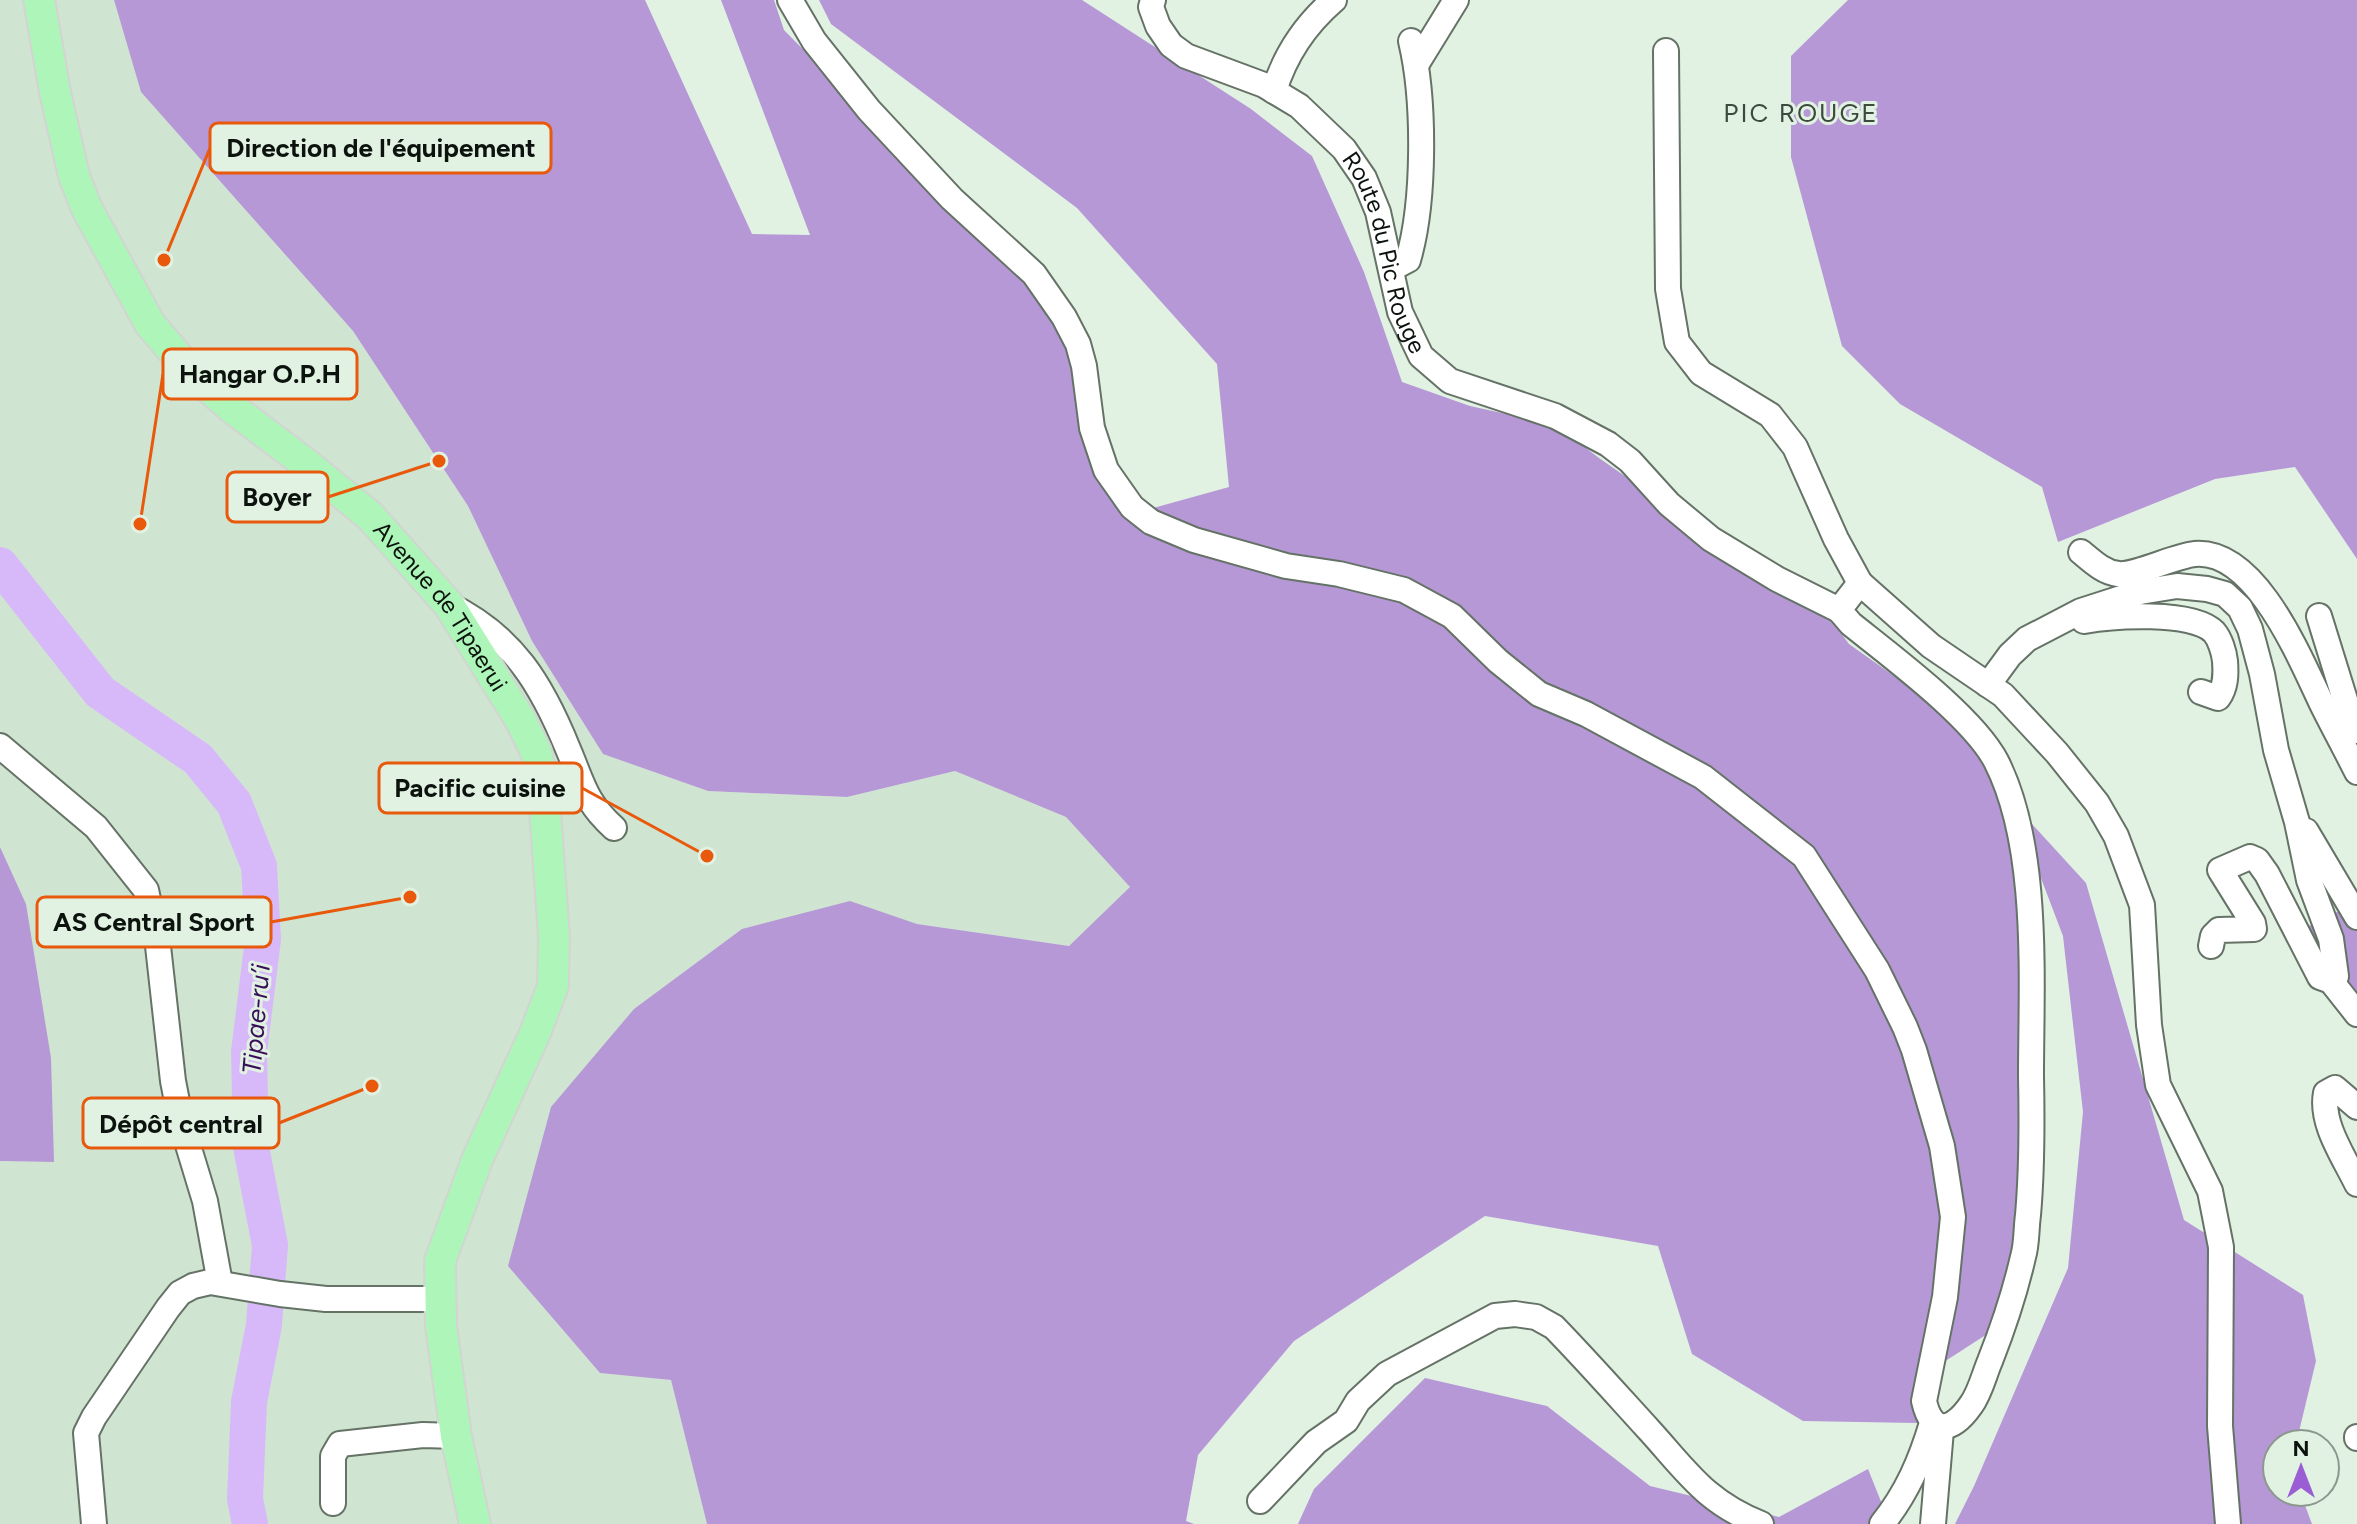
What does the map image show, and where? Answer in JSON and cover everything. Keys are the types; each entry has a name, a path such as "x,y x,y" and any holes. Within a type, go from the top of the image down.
{"main road":[{"name":"Avenue de Tipaerui","path":"39,0 74,176 87,209 150,324 190,371 232,408 370,516 449,605 521,721 536,752 543,782 554,936 553,986 456,1213 440,1261 441,1325 456,1436 475,1524"}],"street":[{"path":"790,0 814,41 869,110 952,199 1034,274 1064,317 1078,344 1092,428 1106,470 1132,507 1151,522 1206,544 1286,566 1339,574 1404,590 1452,616 1498,661 1539,694 1586,714 1703,777 1804,856 1877,970 1905,1027 1942,1146 1953,1217 1945,1297 1924,1401 1928,1417 1937,1425"},
{"name":"Route du Pic Rouge","path":"1153,0 1151,7 1158,26 1186,56 1264,85 1299,106 1344,149 1364,178 1378,212 1400,312 1421,356 1450,381 1555,416 1608,444 1630,461 1669,504 1711,539 1777,579 1839,610 1983,740 1994,758 2013,803 2030,919 2032,1165 2024,1255 1998,1342 1973,1403 1956,1423 1937,1425"},
{"path":"1274,91 1283,62 1334,0"},
{"path":"1416,65 1456,0"},
{"path":"1391,269 1408,260 1413,242 1421,144 1416,65 1411,41"},
{"path":"1666,51 1668,289 1677,342 1701,373 1770,415 1787,436 1860,583 1931,646 2003,695 2057,753 2097,803 2116,836 2142,905 2149,1025 2158,1085 2210,1191 2217,1221 2221,1260 2220,1426 2228,1524"},
{"path":"2081,552 2100,568 2119,575 2195,554 2222,559 2262,592 2287,630 2357,772"},
{"path":"2140,592 2169,575 2221,569 2222,559"},
{"path":"1839,610 1860,583"},
{"path":"1988,685 2027,639 2081,611 2140,592 2177,586 2225,594 2240,608 2250,629 2309,880 2331,939 2336,976 2331,981"},
{"path":"449,605 490,629 522,661 550,709 593,809 614,828"},
{"path":"2319,616 2357,731"},
{"path":"2052,626 2096,618 2127,617 2158,617 2205,626 2214,633 2220,644 2225,658 2225,676 2224,690 2218,698 2201,692"},
{"path":"0,746 96,827 146,890 158,946 173,1081 181,1122 229,1285"},
{"path":"2295,816 2357,917"},
{"path":"2211,946 2213,936 2219,930 2254,929 2220,870 2250,857 2257,860 2320,977 2331,981 2357,1014"},
{"path":"2357,1107 2335,1088 2326,1093 2324,1104 2327,1120 2357,1184"},
{"path":"94,1524 86,1433 180,1293 210,1282 280,1294 370,1301 440,1299"},
{"path":"1260,1501 1316,1442 1346,1421 1358,1401 1387,1374 1495,1316 1515,1314 1536,1317 1554,1327 1657,1438 1691,1480 1715,1500 1761,1524"},
{"path":"1882,1524 1896,1507 1937,1425"},
{"path":"1933,1524 1937,1425"},
{"path":"333,1503 333,1456 340,1444 423,1435 456,1436"}],"shaded area":[{"path":"0,0 114,0 141,92 353,331 468,506 532,641 603,754 708,791 847,797 955,771 1066,817 1131,887 1069,946 917,924 850,902 600,1373 671,1380 707,1524 0,1524 0,1161 54,1162 26,905 0,847"},
{"path":"114,0 645,0 752,234 810,235 721,0 774,0 784,30 904,152 991,233 1081,358 1115,489 1139,512 1229,487 1217,364 1077,208 831,24 819,0 1082,0 1251,109 1312,156 1364,272 1402,382 1470,406 1556,425 1784,587 1835,625 1849,644 1952,717 2007,781 2028,919 2028,1052 2012,1318 1933,1369 1930,1411 1973,1424 1803,1421 1692,1354 1658,1246 1485,1216 1294,1341 1198,1455 1186,1521 1194,1524 707,1524 671,1380 600,1373 508,1266 551,1107 634,1009 742,929 850,901 917,924 1069,946 1130,887 1066,817 955,771 847,797 708,791 603,754 532,641 468,506 353,331 141,92"},
{"path":"1848,0 2357,0 2357,559 2295,467 2215,479 2058,542 2042,487 1900,404 1842,346 1791,157 1791,56"},
{"path":"2012,802 2086,883 2184,1220 2303,1295 2316,1361 2300,1428 2261,1428 2261,1508 2306,1508 2312,1524 1955,1524 2068,1268 2083,1112 2063,936"},
{"path":"0,847 26,904 51,1058 54,1162 0,1161"},
{"path":"2357,902 2357,1016 2301,930"},
{"path":"1425,1378 1547,1406 1650,1486 1779,1517 1868,1469 1890,1524 1298,1524 1314,1489"}],"waterway":[{"name":"Tipae-ru’i","path":"0,565 100,692 198,759 234,803 259,866 263,939 249,1052 251,1147 270,1245 264,1325 249,1402 245,1499 250,1524"}],"place":[{"name":"Direction de l'équipement","path":"164,260"},
{"name":"Boyer","path":"439,461"},
{"name":"Hangar O.P.H","path":"140,524"},
{"name":"Pacific cuisine","path":"707,856"},
{"name":"AS Central Sport","path":"410,897"},
{"name":"Dépôt central","path":"372,1086"}],"district":[{"name":"PIC ROUGE","path":"1801,113"}]}
